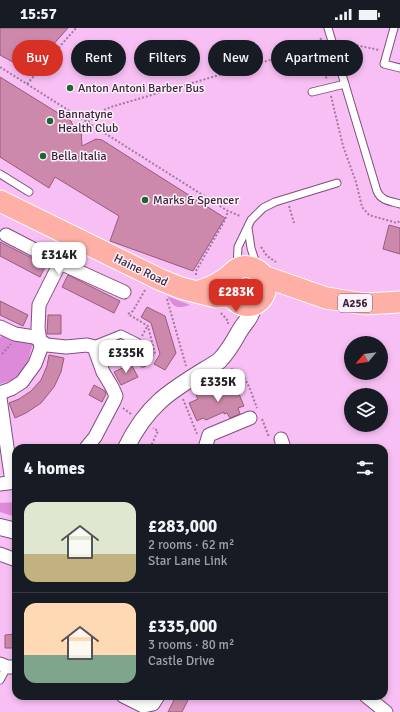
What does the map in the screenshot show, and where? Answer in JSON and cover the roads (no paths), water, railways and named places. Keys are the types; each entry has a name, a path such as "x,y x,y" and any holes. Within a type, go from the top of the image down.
{"main road":[{"name":"Haine Road","path":"0,201 161,280 181,288 197,284 216,297 232,298 243,305 257,301 310,293"},
{"name":"Haine Road","path":"234,272 248,266 267,271 288,284 326,298 365,304 400,302"},
{"path":"257,301 264,293 266,287 267,271"},
{"path":"197,284 216,285 234,272"},
{"path":"232,298 227,285 234,272"}],"street":[{"path":"6,235 124,292"},
{"path":"0,393 12,389 22,382 29,374 41,348 38,328 39,305 60,262"},
{"path":"128,444 140,422 155,405 171,391 219,361 231,348 234,329 232,298"},
{"path":"234,329 251,315 257,301"},
{"path":"0,327 15,334 34,337 47,345 94,347 103,372 116,396 95,436 89,444"},
{"path":"0,398 9,483"},
{"path":"206,444 209,435 250,418"},
{"path":"0,527 12,530"},
{"path":"0,554 12,558"},
{"path":"131,700 143,706 153,704 156,700"},
{"path":"371,700 386,712"}],"lane":[{"path":"328,28 379,197 400,204"},
{"path":"394,28 384,64 400,68"},
{"path":"312,92 345,84"},
{"path":"0,174 29,192"},
{"path":"234,272 238,247 251,220 263,208 274,202 336,183"},
{"path":"248,228 251,248 267,271"},
{"path":"91,346 121,334 137,342 142,360"},
{"path":"0,680 8,666"}],"place":[{"name":"Anton Antoni Barber Bus","path":"70,88"},
{"name":"Bannatyne Health Club","path":"50,121"},
{"name":"Bella Italia","path":"43,156"},
{"name":"Marks & Spencer","path":"145,200"}]}
